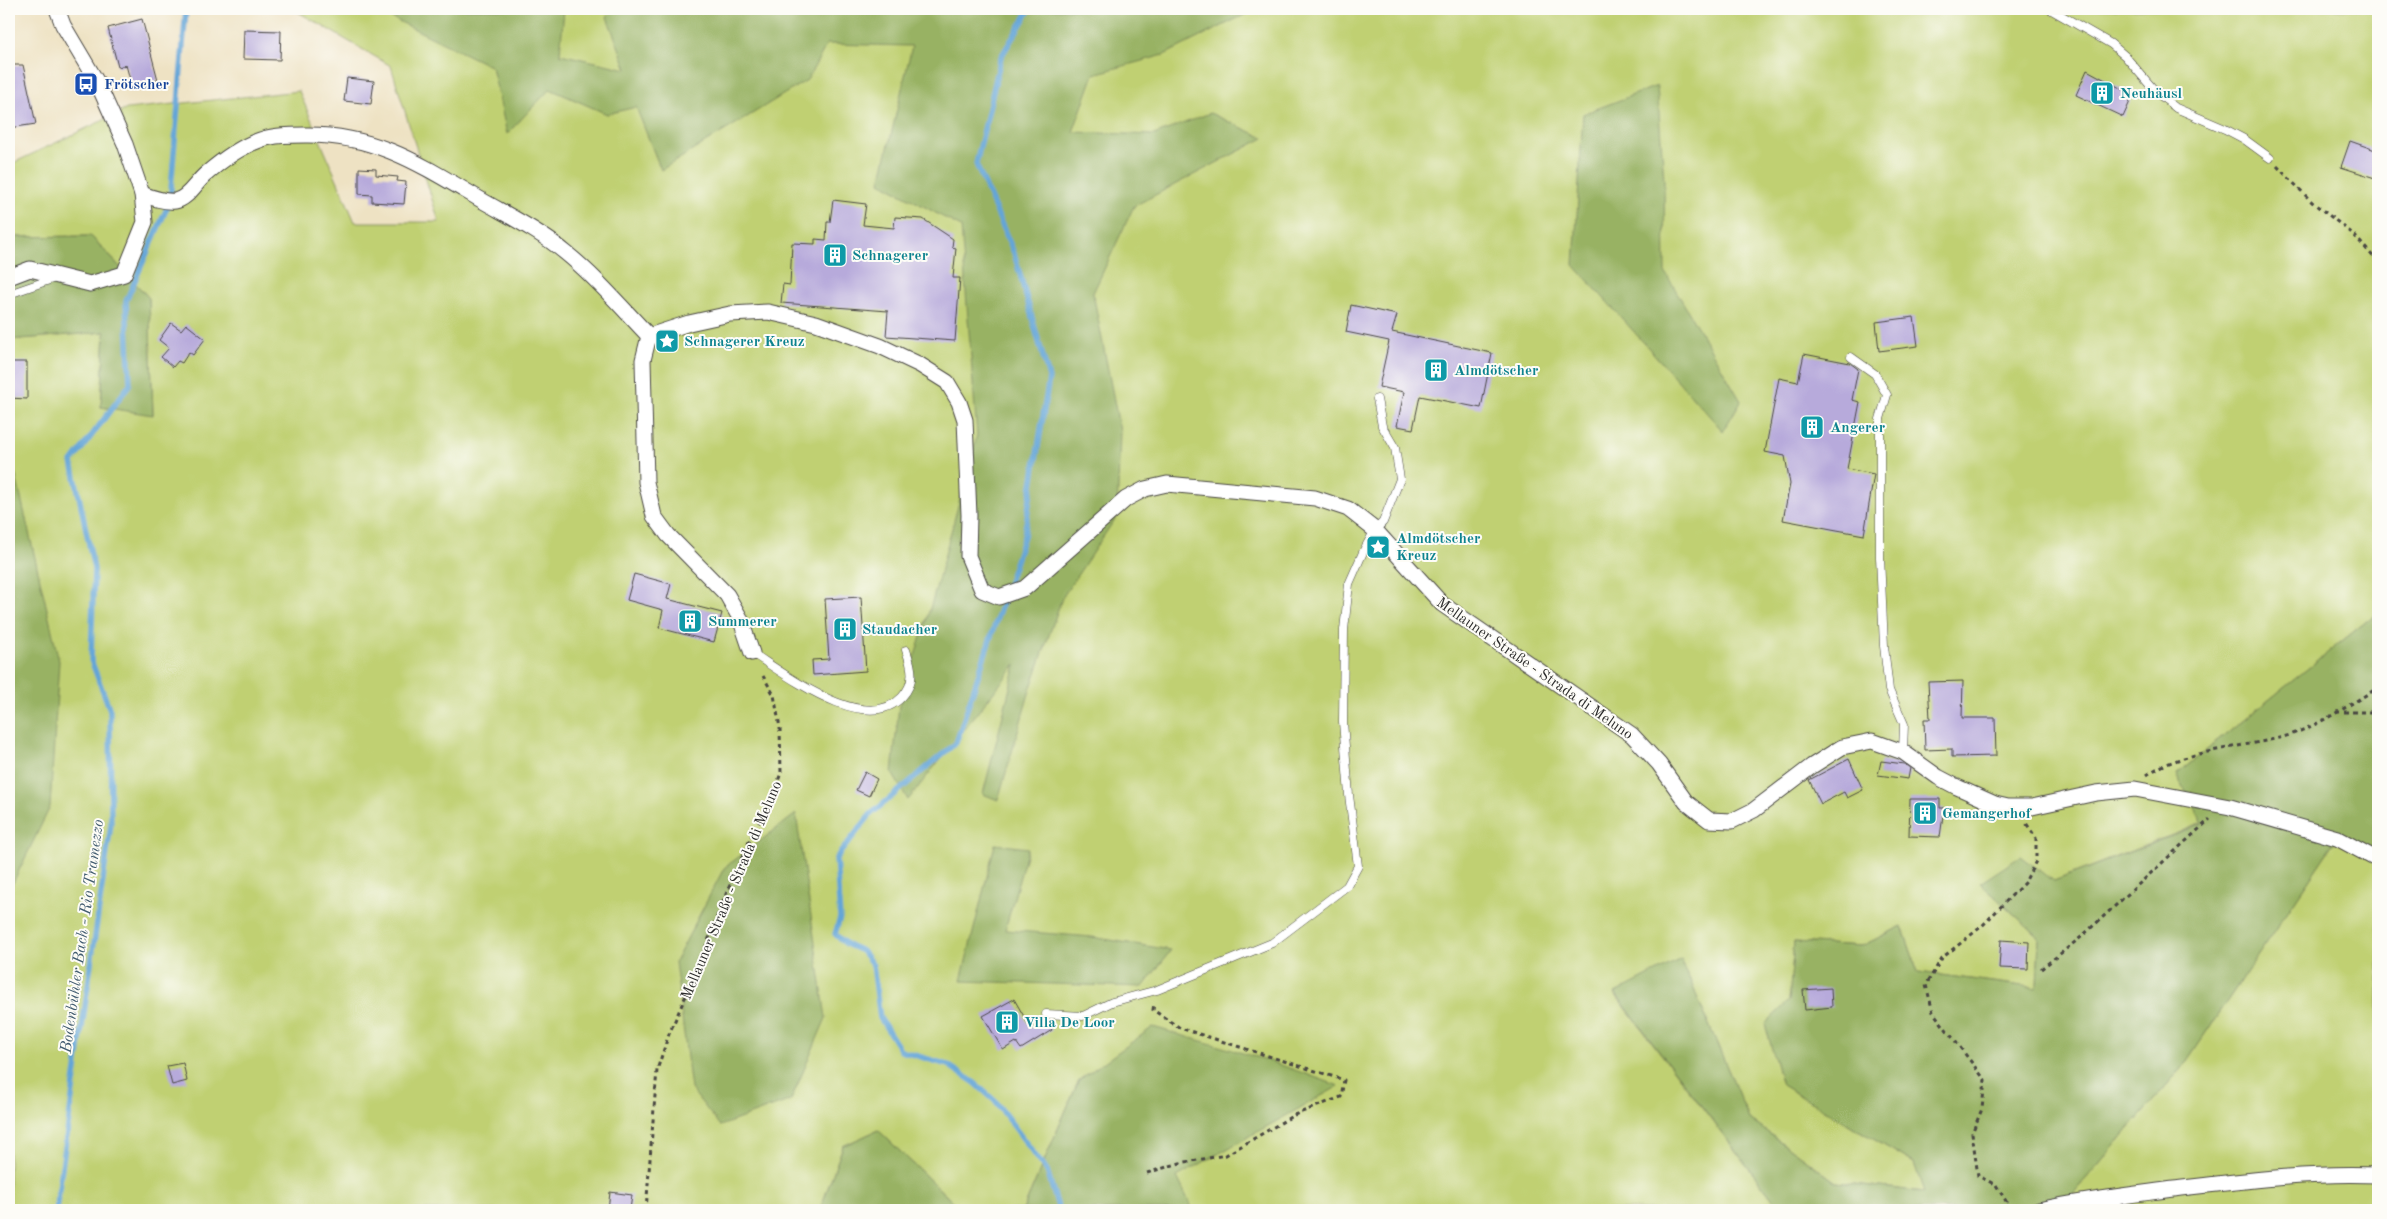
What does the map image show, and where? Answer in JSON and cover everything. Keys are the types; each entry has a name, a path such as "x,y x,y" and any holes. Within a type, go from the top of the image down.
{"street":[{"path":"9,276 30,269 90,284 124,274 145,222 142,194 125,144 98,84 63,25 57,9"},
{"path":"142,194 157,200 176,201 184,197 204,175 231,154 262,140 288,135 326,134 365,141 390,149 420,164 537,232 566,252 595,279 649,336 643,360 646,482 654,516 668,535 727,595 740,618 752,653"},
{"name":"Mellauner Straße - Strada di Meluno","path":"649,336 689,323 730,314 768,312 816,323 880,346 920,365 947,382 959,402 965,420 970,514 968,556 982,590 999,597 1025,588 1126,498 1145,489 1167,484 1315,498 1348,509 1375,530 1442,604 1632,735 1659,764 1686,802 1710,820 1732,820 1754,810 1812,766 1842,747 1872,741 1903,752 1938,777 1995,804 2008,807 2032,807 2096,793 2135,790 2230,807 2337,838 2378,860"},
{"path":"2039,1210 2078,1201 2255,1179 2378,1175"}],"lane":[{"path":"2050,9 2111,44 2125,56 2155,91 2176,108 2225,129 2270,158"},
{"path":"9,294 57,277"},
{"path":"1851,357 1875,374 1887,395 1880,418 1880,557 1889,690 1904,724 1903,752"},
{"path":"1046,1014 1083,1016 1112,1002 1157,990 1272,944 1347,886 1358,866 1349,795 1343,722 1344,630 1349,584 1375,530 1384,522 1400,479 1395,448 1382,426 1377,399"},
{"path":"752,653 833,702 869,711 893,706 906,693 913,670 906,650"}],"path":[{"path":"2270,158 2312,202 2354,234 2378,262"},
{"name":"Mellauner Straße - Strada di Meluno","path":"646,1210 657,1070 669,1034 698,968 723,901 755,828 767,812 781,773 780,728 774,696 752,653"},
{"path":"2135,790 2140,779 2170,762 2284,737 2307,727 2378,688"},
{"path":"2335,712 2378,712"},
{"path":"2004,1210 2006,1202 1996,1186 1978,1176 1972,1133 1982,1109 1985,1080 1933,1012 1926,985 1942,958 1982,926 2025,882 2036,860 2036,838 2025,820 2008,807"},
{"path":"2041,969 2080,938 2206,822 2230,807"},
{"path":"1147,1173 1180,1162 1226,1154 1294,1115 1341,1097 1344,1080 1180,1028 1153,1010 1157,990"}],"green space":[{"path":"293,9 2378,9 2378,612 2177,774 2203,823 2054,881 1980,883 2039,937 2037,988 1918,972 1902,926 1862,946 1794,942 1789,1002 1766,1024 1782,1085 1914,1163 1925,1192 1836,1182 1749,1119 1681,959 1615,994 1781,1210 1193,1210 1176,1177 1338,1086 1079,1080 1023,1210 961,1210 878,1130 843,1146 820,1210 9,1210 9,340 105,332 101,407 153,414 149,298 91,236 9,237 9,165 127,109 299,91 355,222 439,222 391,66"},
{"path":"391,9 564,9 560,54 627,69 607,17 615,9 1162,9 1160,13 1168,9 1270,9 1252,11 1164,55 1094,74 1073,132 1154,135 1210,113 1264,138 1134,206 1093,293 1120,431 1117,516 1062,598 1030,690 998,800 983,794 1016,664 908,800 892,773 899,706 933,599 977,435 961,227 880,182 912,46 827,44 807,80 661,170 636,107 607,114 550,89 507,134 492,67 382,13"},
{"path":"1657,86 1664,180 1665,272 1741,401 1723,431 1574,265 1583,114"},
{"path":"91,236 149,298 153,415 101,407 105,332 9,340 9,237"},
{"path":"15,472 59,661 50,807 9,891 9,481"},
{"path":"2378,612 2378,860 2337,838 2184,1065 2071,1196 2069,1210 1781,1210 1615,993 1681,959 1749,1119 1836,1182 1924,1192 1914,1163 1782,1085 1765,1024 1789,1001 1794,942 1862,946 1902,926 1918,972 2037,988 2039,937 1980,883 2021,856 2054,881 2203,824 2177,774"},
{"path":"796,814 826,1018 791,1100 720,1126 691,1089 675,962 724,868"},
{"path":"2337,838 2378,860 2378,1210 2069,1210 2071,1196 2184,1065"},
{"path":"995,844 1028,848 1005,930 1092,937 1171,950 1143,987 961,981"},
{"path":"1153,1027 1267,1060 1339,1086 1177,1177 1193,1210 1023,1210 1079,1080"},
{"path":"878,1130 961,1210 820,1210 843,1146"}],"building":[{"path":"142,19 158,80 132,87 126,65 118,67 108,28"},
{"path":"244,30 281,31 280,60 243,59"},
{"path":"9,65 23,65 36,124 9,128"},
{"name":"Neuhäusl","path":"2087,70 2133,95 2123,117 2076,95"},
{"path":"347,78 374,81 371,104 344,101"},
{"path":"2350,141 2378,151 2378,179 2341,167"},
{"path":"359,168 376,169 376,175 398,177 397,181 406,182 404,204 372,202 372,195 359,194"},
{"path":"833,200 866,204 863,225 894,228 895,217 923,219 953,239 952,247 956,248 953,278 960,278 955,341 886,336 888,311 781,303 783,284 790,285 792,243 815,244 815,239 826,240 827,222 830,222"},
{"name":"Almdötscher","path":"1351,305 1397,315 1392,332 1492,353 1481,408 1420,396 1413,429 1397,426 1404,392 1379,387 1389,341 1346,332"},
{"path":"1914,317 1918,346 1879,351 1876,322"},
{"path":"171,323 181,330 186,324 205,339 193,355 189,352 182,363 178,361 173,367 161,357 169,348 159,340"},
{"name":"Angerer","path":"1804,354 1850,363 1858,369 1852,400 1860,402 1847,469 1874,474 1864,535 1783,520 1790,484 1785,456 1765,452 1779,378 1798,382"},
{"path":"9,362 27,362 27,399 9,398"},
{"name":"Summerer","path":"634,574 671,584 667,599 722,613 714,642 659,628 663,610 627,600"},
{"name":"Staudacher","path":"861,597 866,671 813,675 812,660 829,659 825,599"},
{"path":"1963,681 1962,718 1995,718 1996,756 1952,757 1952,749 1925,750 1924,719 1930,719 1928,682"},
{"path":"1849,759 1863,790 1847,798 1844,792 1821,804 1809,780"},
{"path":"1881,761 1904,764 1910,768 1908,779 1878,775"},
{"path":"865,772 877,779 869,796 856,790"},
{"name":"Gemangerhof","path":"1910,799 1940,799 1940,808 1944,808 1940,837 1909,836"},
{"path":"2001,940 2029,942 2028,969 1999,968"},
{"path":"1831,988 1832,1007 1805,1010 1803,990"},
{"name":"Villa De Loor","path":"1014,999 1030,1027 1044,1019 1052,1030 1021,1049 1016,1042 1003,1050 983,1016"},
{"path":"183,1063 187,1081 172,1085 167,1066"},
{"path":"610,1192 632,1195 630,1210 608,1210"}],"waterway":[{"name":"Bodenbühler Bach - Rio Tramezzo","path":"56,1210 111,824 110,710 91,660 94,569 72,462 130,384 126,301 170,201 186,9"},
{"path":"1030,9 1001,57 976,164 1014,253 1049,378 1024,536 956,743 871,814 836,858 840,918 835,934 846,944 862,951 873,965 880,1018 901,1051 948,1065 975,1083 995,1101 1047,1171 1059,1210"}],"place":[{"name":"Frötscher","path":"86,84"},
{"name":"Neuhäusl","path":"2102,93"},
{"name":"Schnagerer","path":"835,255"},
{"name":"Schnagerer Kreuz","path":"667,341"},
{"name":"Almdötscher","path":"1436,370"},
{"name":"Angerer","path":"1812,427"},
{"name":"Almdötscher Kreuz","path":"1378,547"},
{"name":"Summerer","path":"690,621"},
{"name":"Staudacher","path":"845,629"},
{"name":"Gemangerhof","path":"1925,813"},
{"name":"Villa De Loor","path":"1007,1022"}]}
